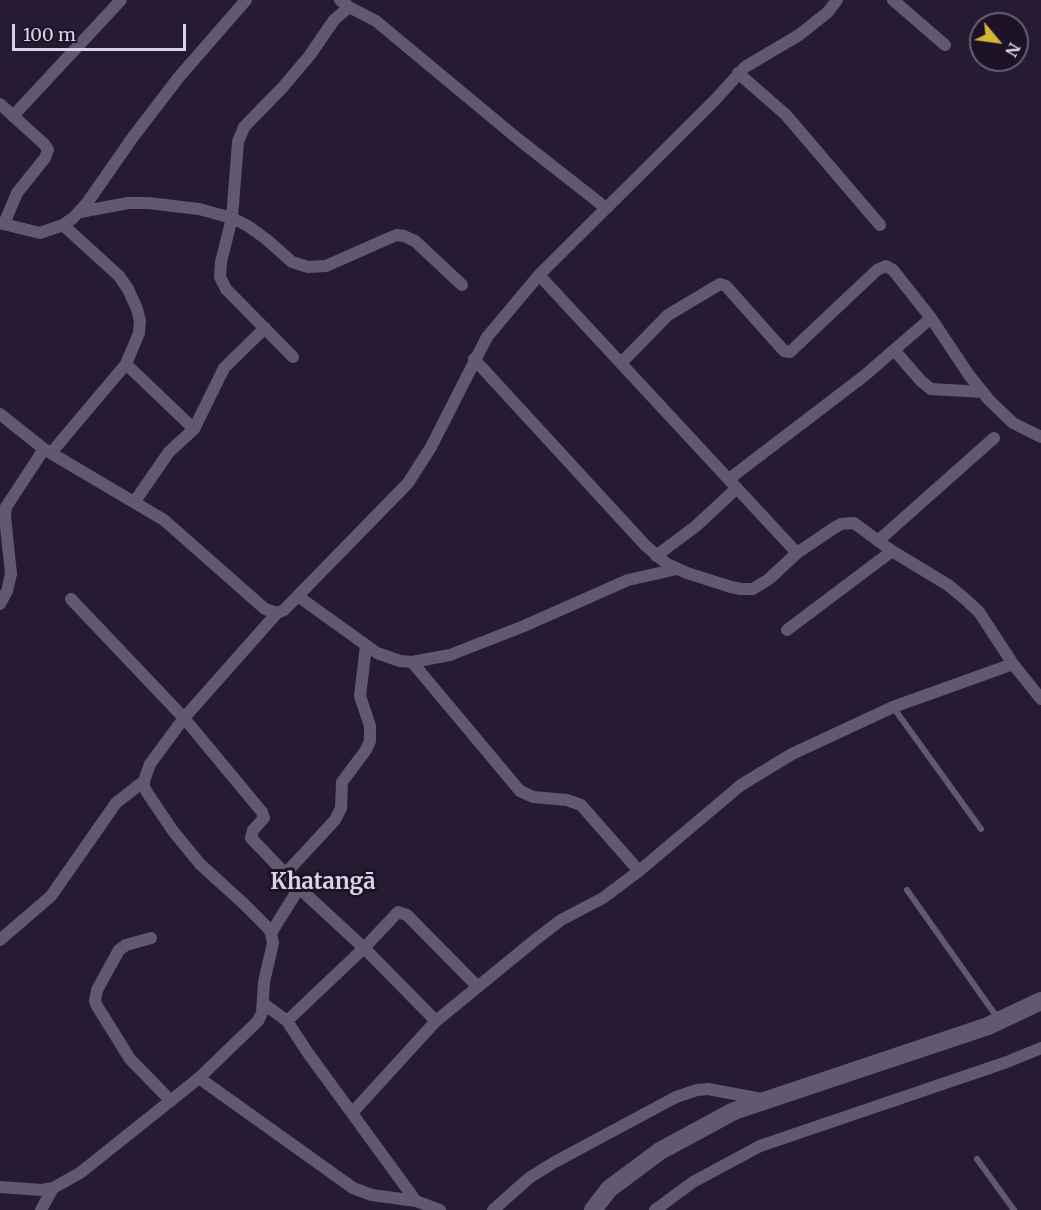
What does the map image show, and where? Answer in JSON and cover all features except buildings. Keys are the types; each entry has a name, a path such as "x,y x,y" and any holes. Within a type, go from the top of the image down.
{"main road":[{"path":"593,1210 609,1189 660,1151 734,1111 999,1020 1041,1001"}],"street":[{"path":"13,116 121,0"},
{"path":"0,104 48,150 45,158 17,193 2,224 40,233 63,225 80,212 178,77 246,0"},
{"path":"0,940 51,896 116,803 144,780 150,764 184,718 277,613 284,610 298,597 408,483 419,468 487,337 539,275 714,101 738,73 752,61 799,35 828,12 837,0"},
{"path":"893,0 945,45"},
{"path":"293,357 226,289 220,277 221,261 232,218 237,142 249,120 300,67 344,4 375,21 606,208"},
{"path":"738,73 786,115 880,225"},
{"path":"80,212 128,203 199,209 232,218 258,232 292,262 308,267 326,266 387,239 404,236 415,241 462,285"},
{"path":"0,604 7,591 11,573 6,507 47,451 126,364 135,345 139,327 137,309 119,276 63,225"},
{"path":"621,363 668,315 720,284 728,289 787,352 791,351 882,267 886,266 893,270 931,318 983,392 1013,423 1041,437"},
{"path":"539,275 797,553"},
{"path":"656,556 696,526 733,484 895,351 931,318"},
{"path":"135,501 169,452 194,429 224,368 265,328"},
{"path":"895,351 921,381 931,388 983,392"},
{"path":"474,359 656,556 676,569 731,587 753,589 769,579 797,553 841,524 848,523 861,527 892,551 948,585 979,612 1012,664 1041,699"},
{"path":"126,364 194,429"},
{"path":"0,414 47,451 135,501 182,533 257,602 271,612 277,613"},
{"path":"879,540 994,438"},
{"path":"787,630 892,551"},
{"path":"298,597 366,646 388,657 412,663 460,651 525,626 628,580 676,569"},
{"path":"71,599 184,718 263,814 263,820 251,833 251,838 436,1021"},
{"path":"285,874 335,820 340,808 342,782 370,741 370,726 360,696 366,646"},
{"path":"412,663 520,791 533,797 567,800 581,805 639,871"},
{"path":"351,1113 436,1021 548,929 603,898 639,871 741,785 792,754 893,707 1012,664"},
{"path":"0,1187 27,1190 53,1188 80,1173 199,1078 258,1021 264,1004 264,982 273,943 271,933 252,912 200,864 173,831 148,794 144,780"},
{"path":"271,933 299,888"},
{"path":"287,1021 364,948 396,914 404,913 478,987"},
{"path":"151,938 126,945 119,950 97,990 96,1001 130,1059 171,1101"},
{"path":"264,1004 287,1021 416,1201"},
{"path":"655,1210 693,1182 760,1146 1006,1062 1041,1047"},
{"path":"199,1078 353,1188 372,1196 416,1201 440,1210"},
{"path":"493,1210 529,1178 553,1163 676,1097 708,1089 766,1100"},
{"path":"41,1210 53,1188"}],"lane":[{"path":"893,707 981,829"},
{"path":"907,890 999,1020"},
{"path":"977,1159 1014,1210"}],"district":[{"name":"Khatangā","path":"323,883"}]}
